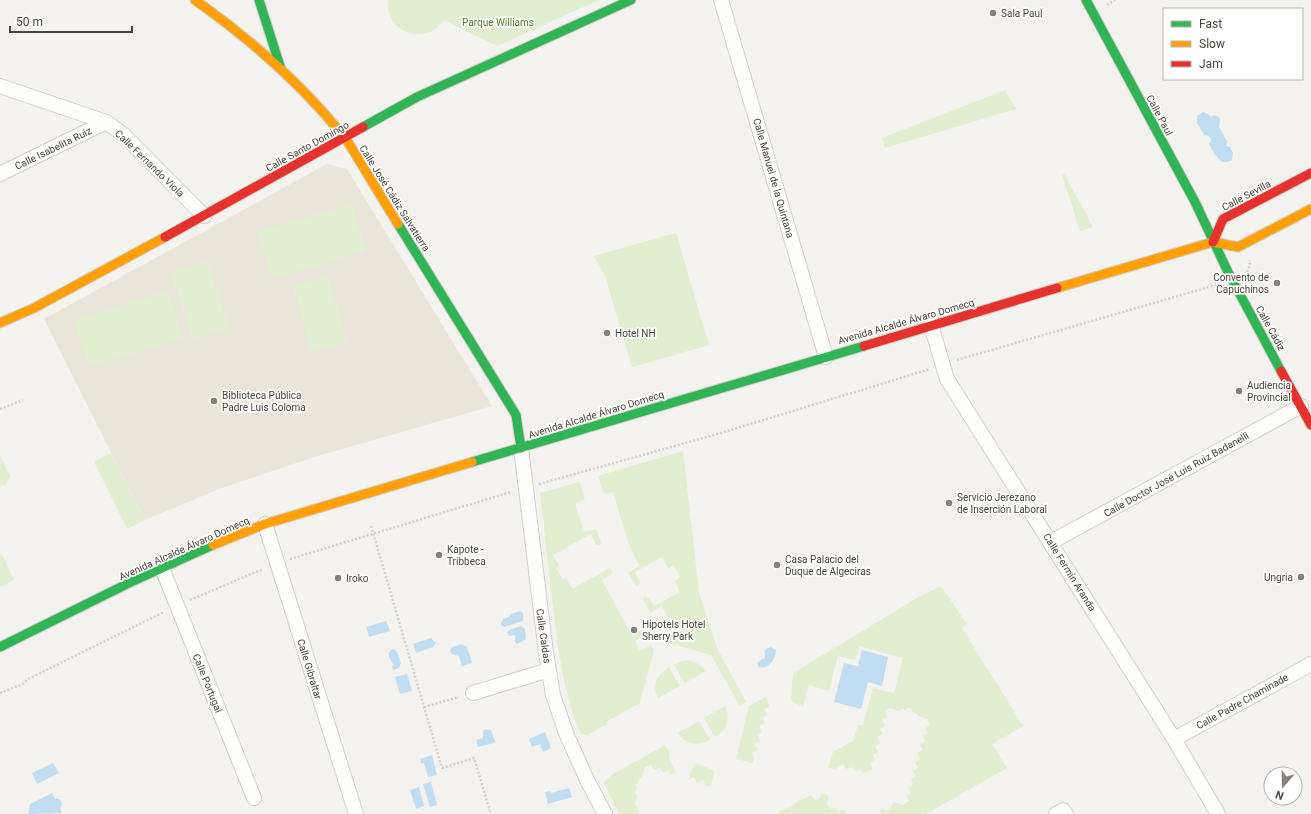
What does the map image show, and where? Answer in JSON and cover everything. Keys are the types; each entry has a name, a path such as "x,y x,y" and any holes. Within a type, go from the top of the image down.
{"street":[{"name":"Calle José Cádiz Salvatierra","path":"195,0 221,17 281,69 315,103 345,138 516,415 521,448"},
{"path":"259,0 281,69"},
{"name":"Calle Santo Domingo","path":"0,324 34,308 204,216 417,97 631,0"},
{"name":"Calle Manuel de la Quintana","path":"721,0 826,356"},
{"name":"Calle Paul","path":"1086,0 1195,202 1213,242"},
{"path":"219,6 221,17"},
{"name":"Calle Fernando Viola","path":"0,86 106,122 124,135 204,216"},
{"name":"Calle Isabelita Ruiz","path":"0,174 106,122"},
{"name":"Calle Sevilla","path":"1213,242 1223,219 1311,173"},
{"path":"1213,242 1238,247 1311,209"},
{"name":"Avenida Alcalde Álvaro Domecq","path":"0,647 162,568 223,540 266,524 1213,242"},
{"name":"Calle Cádiz","path":"1213,242 1311,425"},
{"name":"Calle Fermín Aranda","path":"931,326 947,379 1174,739 1218,814"},
{"name":"Calle Doctor José Luis Ruiz Badanelli","path":"1051,542 1301,406"},
{"name":"Calle Caldas","path":"521,448 546,653 553,695 566,733 586,780 604,814"},
{"name":"Calle Gibraltar","path":"266,524 356,814"},
{"name":"Calle Portugal","path":"162,568 254,798"},
{"name":"Calle Padre Chaminade","path":"1174,739 1311,664"},
{"path":"473,693 549,670"},
{"path":"1056,814 1063,810 1066,814"}],"path":[{"path":"1244,275 1247,273 1250,265 1247,253"},
{"path":"954,361 1217,285"},
{"path":"534,485 721,433 931,368"},
{"path":"0,409 23,400"},
{"path":"285,561 517,490"},
{"path":"371,526 442,768 474,758 491,814"},
{"path":"0,693 23,684 28,679 177,605 263,569"},
{"path":"424,707 473,693"}],"shaded area":[{"path":"327,164 347,169 492,406 311,458 219,489 145,520 44,319"}],"green space":[{"name":"Parque Williams","path":"388,0 599,0 497,46 444,20 436,29 430,32 414,34 406,32 394,23 390,16"},
{"path":"1005,90 1016,109 885,148 882,138"},
{"path":"1064,173 1093,227 1080,231 1062,175"},
{"path":"352,204 366,251 272,279 257,232"},
{"path":"676,233 709,345 632,367 605,276 594,256"},
{"path":"207,261 229,328 193,340 171,273"},
{"path":"328,276 347,341 312,352 293,286"},
{"path":"168,291 183,338 89,367 74,320"},
{"path":"683,451 699,592 717,648 746,702 740,706 711,655 666,642 664,640 676,633 662,606 650,613 643,599 645,597 649,598 654,606 680,592 675,581 680,577 674,565 668,568 662,557 635,572 640,582 638,586 635,585 628,573 639,566 627,539 613,492 604,494 598,476"},
{"path":"111,453 145,520 127,529 94,462"},
{"path":"0,455 10,476 5,485 0,486"},
{"path":"580,482 585,500 575,503 584,532 596,529 601,542 600,545 596,545 591,534 553,555 559,566 556,568 563,580 566,578 572,589 610,568 613,573 602,580 628,628 631,630 632,635 643,629 646,634 635,641 640,651 651,645 654,650 640,703 606,722 607,724 588,735 581,734 565,685 556,633 540,493"},
{"path":"1,553 14,580 0,587 0,558"},
{"path":"941,586 967,624 962,628 1023,726 992,744 1007,768 926,814 880,814 881,809 890,811 893,802 903,805 909,801 906,796 911,793 908,787 913,785 911,779 916,776 913,771 918,768 915,762 921,759 917,753 923,750 920,744 925,742 923,736 928,733 925,728 930,725 927,719 918,716 917,713 912,712 910,708 899,711 890,708 885,711 887,717 882,720 885,726 880,729 883,734 877,737 881,743 875,746 878,752 873,755 875,760 870,763 873,769 863,774 860,769 855,772 852,767 846,769 843,764 837,767 836,770 828,767 833,752 853,741 858,725 863,725 873,688 894,693 903,658 859,646 855,660 838,656 829,691 809,685 803,707 793,702 791,698 793,673 917,598"},
{"path":"689,660 699,664 706,671 685,683 674,665 682,661"},
{"path":"669,667 680,686 658,698 655,689 657,680 659,676"},
{"path":"766,697 770,707 764,709 767,715 762,718 765,723 759,726 762,732 757,735 760,741 754,744 758,750 752,753 754,758 753,763 736,759 749,706"},
{"path":"725,706 728,715 727,724 725,728 715,737 704,718"},
{"path":"699,721 710,740 696,744 684,740 677,733"},
{"path":"665,745 670,754 669,759 676,772 671,775 668,770 663,773 660,767 654,770 651,765 645,767 642,777 635,785 637,788 635,793 637,796 635,804 640,814 619,814 604,783 606,780 613,774"},
{"path":"695,763 715,771 710,787 705,785 703,780 697,783 694,777 688,780"},
{"path":"821,793 829,796 827,804 830,810 836,807 839,812 844,809 846,814 778,813 811,795 815,800 820,798"}],"water":[{"path":"1203,112 1211,117 1214,115 1219,117 1219,127 1227,141 1226,146 1230,147 1233,153 1232,160 1228,162 1221,161 1213,151 1209,144 1211,141 1210,137 1205,136 1197,123 1197,116"},
{"path":"520,611 523,613 523,621 504,627 501,625 503,619"},
{"path":"386,621 390,631 369,637 366,627"},
{"path":"521,626 525,629 526,639 517,644 515,642 515,635 509,636 507,632"},
{"path":"431,638 436,643 433,647 416,653 413,644"},
{"path":"461,644 467,647 472,663 462,666 459,656 452,654 450,651 452,647"},
{"path":"771,647 776,650 775,657 771,663 765,667 759,667 757,664 758,662 765,658 766,649"},
{"path":"394,649 397,652 401,663 399,668 393,670 392,666 394,665 389,654 391,650"},
{"path":"862,650 888,657 882,686 868,682 861,709 834,702 844,663 858,666"},
{"path":"407,674 412,691 400,694 395,677"},
{"path":"485,729 491,730 495,741 494,743 478,747 476,740 483,738 483,732"},
{"path":"545,732 551,748 543,752 540,744 532,747 529,739"},
{"path":"432,755 437,775 428,777 424,763 421,764 420,759"},
{"path":"53,763 59,773 37,784 32,773"},
{"path":"431,782 437,805 430,807 423,784"},
{"path":"419,787 424,806 416,809 410,790"},
{"path":"569,788 572,797 548,804 545,792 550,791 551,793"},
{"path":"52,793 55,799 59,799 61,802 62,805 60,808 62,813 28,814 30,804"}],"traffic: fast":[{"path":"259,0 281,69"},
{"path":"363,127 417,97 631,0"},
{"path":"1086,0 1195,202 1228,272 1281,371"},
{"path":"398,224 516,415 521,448"},
{"path":"472,462 864,346"},
{"path":"0,647 131,582 213,545"}],"traffic: slow":[{"path":"195,0 236,30 274,63 328,117 349,143 398,224"},
{"path":"1057,288 1213,242 1238,247 1311,209"},
{"path":"0,323 34,308 165,237"},
{"path":"213,545 265,524 472,462"}],"traffic: jam":[{"path":"165,237 363,127"},
{"path":"1213,242 1223,219 1311,173"},
{"path":"864,346 1057,288"},
{"path":"1281,371 1311,425"}],"place":[{"name":"Sala Paul","path":"993,13"},
{"name":"Convento de Capuchinos","path":"1277,283"},
{"name":"Hotel NH","path":"607,333"},
{"name":"Audiencia Provincial","path":"1239,391"},
{"name":"Biblioteca Pública Padre Luis Coloma","path":"214,401"},
{"name":"Servicio Jerezano de Inserción Laboral","path":"949,503"},
{"name":"Kapote - Tribbeca","path":"439,555"},
{"name":"Casa Palacio del Duque de Algeciras","path":"777,565"},
{"name":"Ungria","path":"1301,577"},
{"name":"Iroko","path":"338,578"},
{"name":"Hipotels Hotel Sherry Park","path":"634,630"}]}
